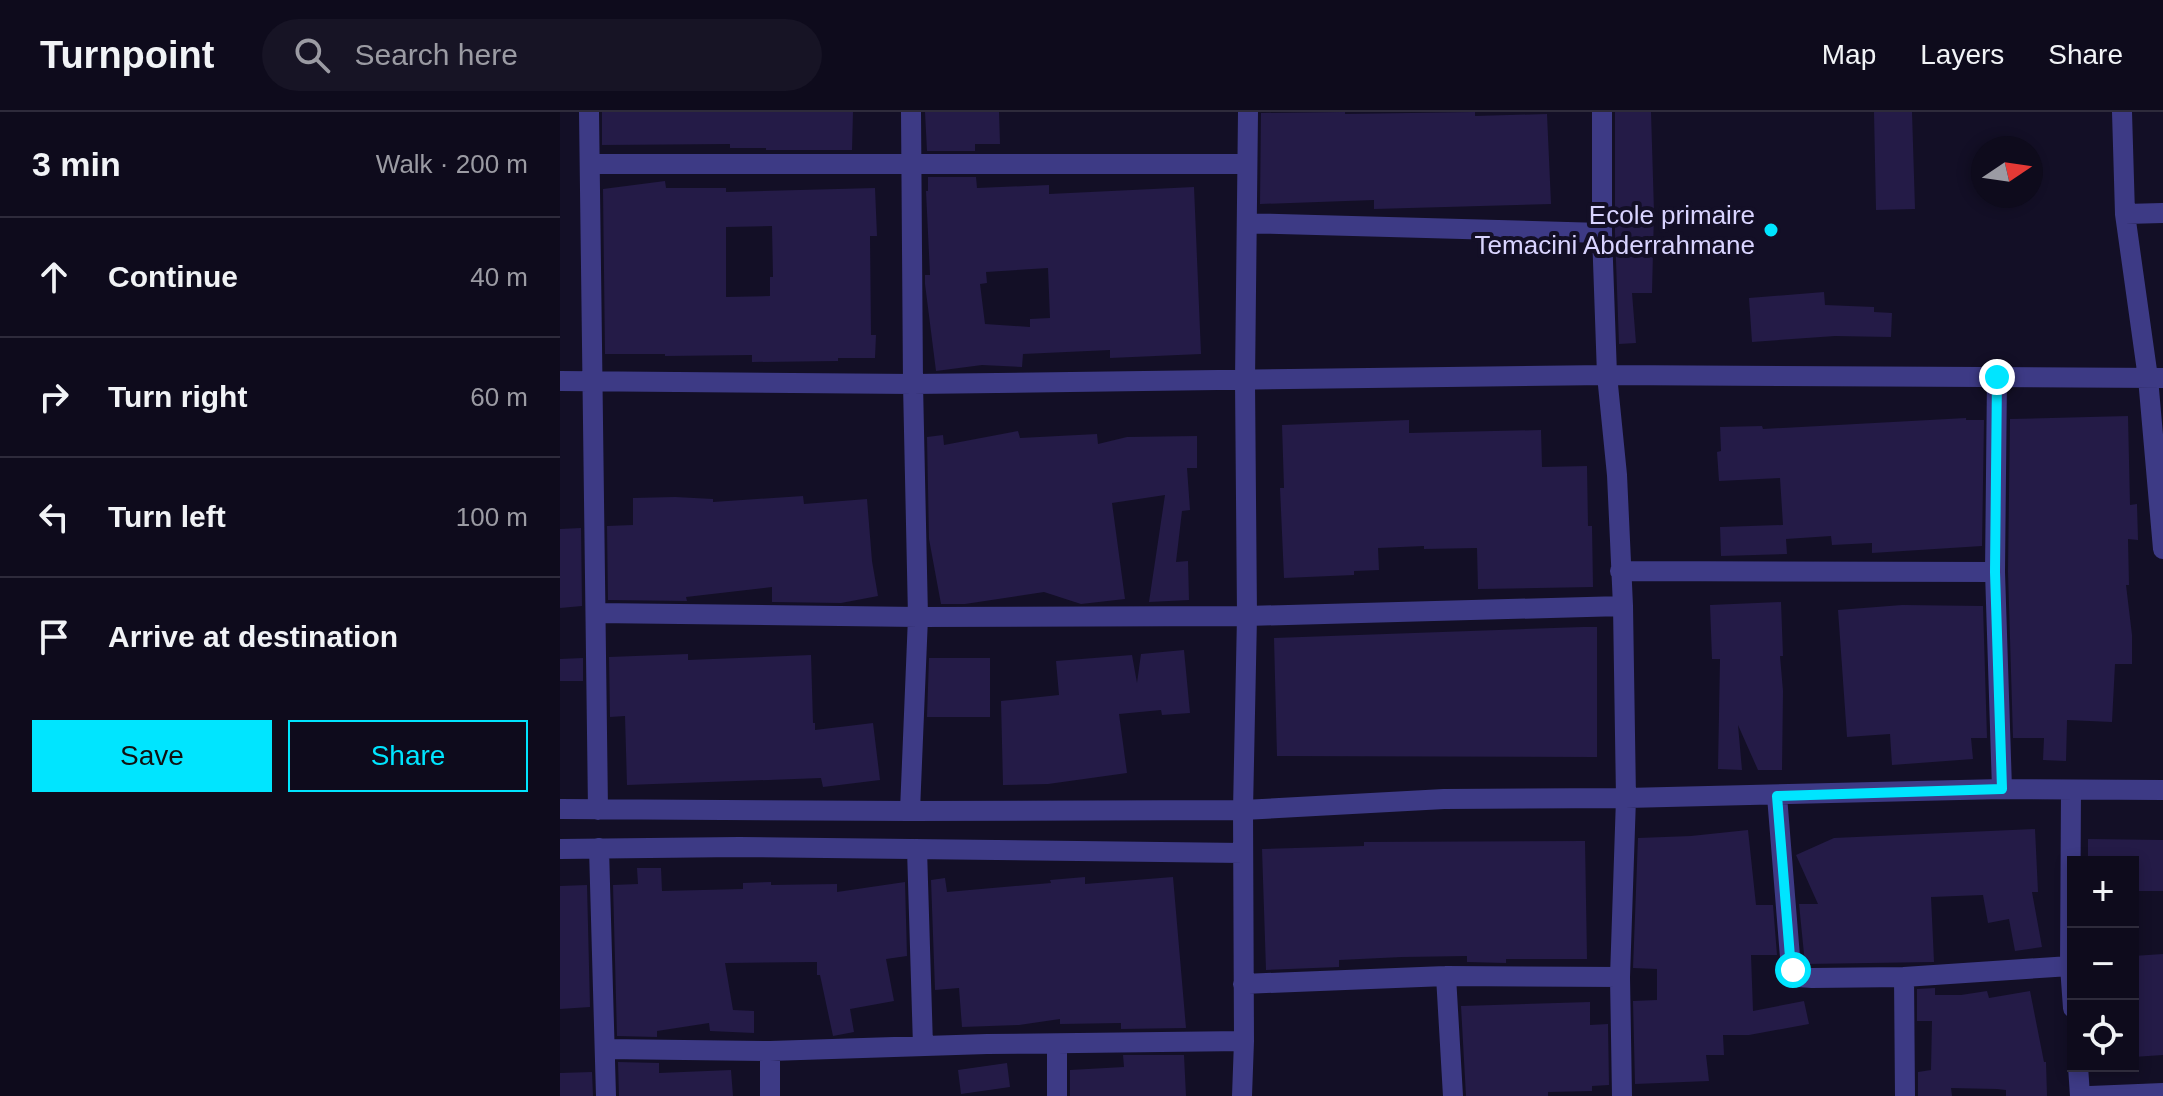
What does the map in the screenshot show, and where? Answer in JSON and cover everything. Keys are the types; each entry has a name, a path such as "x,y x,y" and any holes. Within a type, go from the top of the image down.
{"street":[{"path":"589,112 598,810"},
{"path":"910,811 918,617 911,112"},
{"path":"1242,1096 1248,112"},
{"path":"1602,112 1607,375 1617,475 1623,606 1626,798 1620,977 1622,1096"},
{"path":"2122,112 2125,214 2155,378 2163,549"},
{"path":"590,164 1247,164"},
{"path":"2125,214 2163,213"},
{"path":"1247,223 1602,233"},
{"path":"560,381 913,384 1607,375 2155,378"},
{"path":"1997,377 1995,572 2002,789"},
{"path":"1620,571 1995,572"},
{"path":"596,613 918,617 1247,616 1623,606"},
{"path":"560,809 1243,810 1444,799 1777,796 2002,789 2163,790"},
{"path":"2070,928 2071,790"},
{"path":"1777,796 1790,957 1798,977 1904,977 2067,966"},
{"path":"560,849 739,847 1243,853"},
{"path":"599,848 606,1096"},
{"path":"917,849 923,1046"},
{"path":"1243,984 1446,976 1620,977"},
{"path":"1446,976 1453,1096"},
{"path":"1904,977 1905,1096"},
{"path":"605,1049 770,1051 1244,1041"},
{"path":"1057,1044 1057,1096"},
{"path":"770,1051 770,1096"},
{"path":"2078,1072 2080,1096"},
{"path":"2090,1096 2163,1093"}],"building":[{"path":"602,112 853,112 852,150 766,150 730,148 730,144 602,145"},
{"path":"925,112 999,112 1000,144 975,144 975,151 927,151"},
{"path":"1475,112 1475,116 1547,114 1551,204 1374,209 1374,200 1260,204 1261,113"},
{"path":"1615,112 1651,112 1654,212 1652,293 1632,293 1636,343 1619,344 1615,233"},
{"path":"1874,112 1912,112 1915,209 1876,210"},
{"path":"928,177 976,177 977,188 1049,185 1049,194 1194,187 1201,354 1110,358 1110,350 1023,354 1022,367 982,365 936,371 925,284 925,275 930,275","holes":["1048,268 1050,318 1030,319 1030,327 985,324 980,284 987,283 986,272"]},
{"path":"665,181 666,188 726,188 726,192 875,188 877,236 870,236 871,335 876,335 875,358 752,362 752,355 605,354 603,189","holes":["772,226 773,277 770,277 770,296 726,297 726,227"]},
{"path":"1824,292 1825,305 1874,307 1874,312 1892,313 1891,337 1835,336 1752,342 1749,298"},
{"path":"2128,416 2130,505 2137,504 2138,540 2128,539 2129,585 2126,585 2132,664 2115,664 2112,722 2067,720 2066,761 2043,760 2044,738 2013,738 2008,572 2010,419"},
{"path":"1966,418 1984,420 1982,546 1872,553 1872,543 1832,545 1831,536 1786,539 1787,554 1721,556 1720,527 1783,525 1780,478 1719,481 1717,452 1721,451 1720,427 1762,426 1763,429"},
{"path":"1409,420 1409,433 1541,430 1542,467 1587,466 1593,587 1478,589 1477,548 1424,549 1424,546 1378,548 1379,570 1354,571 1354,575 1284,578 1280,488 1284,488 1282,425"},
{"path":"1018,431 1020,438 1097,434 1098,444 1127,437 1197,436 1197,468 1187,468 1190,510 1182,511 1176,562 1188,561 1189,600 1149,602 1165,495 1112,503 1125,599 1081,604 1044,592 965,604 941,604 929,539 927,437 943,435 944,445"},
{"path":"803,496 804,504 867,499 878,596 841,603 772,602 772,587 686,597 687,601 608,600 607,526 633,525 633,498 675,497 713,499 713,502"},
{"path":"581,528 582,606 560,608 560,529"},
{"path":"1781,602 1782,770 1758,770 1738,725 1742,770 1718,769 1720,659 1712,659 1710,605"},
{"path":"1902,605 1983,606 1987,738 1971,738 1973,759 1892,765 1890,734 1847,737 1838,610"},
{"path":"1597,627 1597,757 1277,756 1274,638"},
{"path":"1184,650 1190,713 1162,715 1161,710 1119,714 1127,773 1048,784 1003,785 1001,701 1059,695 1056,661 1132,655 1137,683 1141,654"},
{"path":"688,654 688,660 811,655 815,730 873,723 880,780 823,787 821,778 627,785 625,716 610,717 609,657"},
{"path":"583,658 583,681 560,681 560,659"},
{"path":"929,658 990,658 990,717 927,717"},
{"path":"2035,829 2038,892 2032,892 2042,947 2015,951 2009,919 1988,923 1983,895 1931,897 1934,962 1805,964 1799,904 1818,904 1796,855 1834,838"},
{"path":"1748,830 1756,905 1773,905 1777,955 1751,955 1753,1011 1804,1001 1809,1024 1749,1035 1723,1035 1724,1055 1706,1055 1709,1081 1635,1084 1633,1001 1657,1000 1657,969 1633,968 1638,838"},
{"path":"2088,839 2163,840 2163,891 2139,891 2139,856 2088,856"},
{"path":"1585,841 1587,959 1506,959 1506,963 1467,962 1467,956 1402,957 1339,960 1339,967 1266,970 1262,849 1364,846 1364,842"},
{"path":"637,868 661,868 662,891 743,889 743,883 771,882 771,885 837,884 837,892 905,882 907,956 886,959 894,1001 850,1009 854,1032 833,1036 820,975 817,975 817,962 725,963 733,1010 754,1011 754,1033 710,1031 709,1023 657,1031 657,1037 617,1036 613,885 638,884"},
{"path":"1085,877 1085,884 1173,877 1186,1028 1121,1029 1121,1023 1060,1024 1060,1019 1019,1025 962,1027 959,988 935,990 931,880 945,878 947,892"},
{"path":"587,885 590,1007 560,1009 560,886"},
{"path":"2163,954 2163,1055 2139,1057 2139,956"},
{"path":"1935,988 1935,995 1987,991 1989,998 2030,991 2046,1062 2047,1096 2006,1096 2006,1090 1951,1088 1952,1096 1918,1096 1918,1072 1931,1070 1932,1021 1917,1021 1917,989"},
{"path":"1590,1002 1590,1025 1608,1024 1609,1085 1592,1086 1592,1091 1548,1092 1548,1096 1466,1096 1461,1006"},
{"path":"1123,1055 1184,1055 1186,1096 1070,1096 1070,1070 1124,1067"},
{"path":"618,1062 659,1063 659,1073 731,1070 733,1096 619,1096"},
{"path":"1007,1063 1010,1087 961,1094 958,1070"},
{"path":"592,1072 593,1096 560,1096 560,1073"}],"place":[{"name":"Ecole primaire Temacini Abderrahmane","path":"1771,230"}],"route":[{"path":"1793,970 1777,796 2002,789 1995,572 1997,377"}]}
